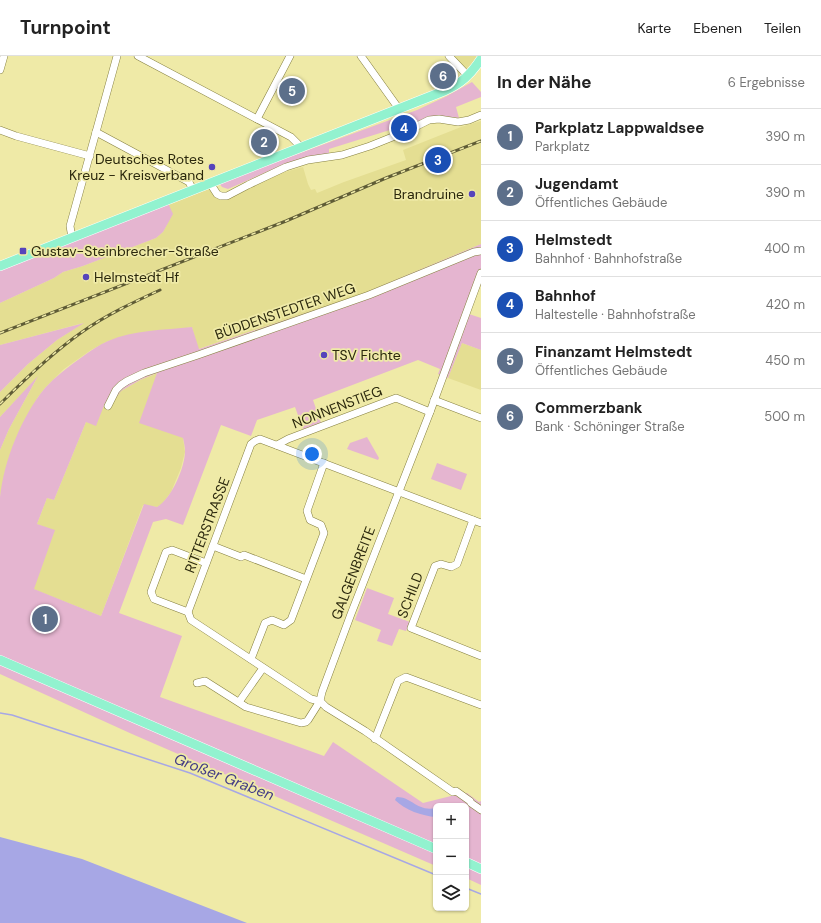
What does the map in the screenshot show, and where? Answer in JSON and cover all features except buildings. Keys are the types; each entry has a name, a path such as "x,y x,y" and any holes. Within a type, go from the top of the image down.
{"main road":[{"path":"0,266 452,88 468,76 481,59"},
{"path":"0,660 433,848"},
{"path":"469,863 481,869"}],"street":[{"path":"0,70 4,56"},
{"path":"72,238 70,226 117,56"},
{"path":"138,56 292,137 300,147"},
{"path":"257,119 290,56"},
{"path":"361,56 399,109"},
{"path":"449,56 468,76"},
{"path":"210,183 217,194 227,196 248,184 286,168 308,160 342,155 370,146 405,132 429,120 439,119 458,122 469,120 481,115"},
{"path":"0,130 16,136 90,156"},
{"path":"96,132 189,182 193,190"},
{"name":"BÜDDENSTEDTER WEG","path":"108,406 116,390 121,385 144,373 369,295 474,252 481,251"},
{"name":"GALGENBREITE","path":"239,702 246,707 304,724 320,701 351,614 430,412 481,273"},
{"name":"NONNENSTIEG","path":"277,445 288,439 396,398 430,412"},
{"path":"434,400 481,418"},
{"name":"RITTERSTRASSE","path":"188,612 251,444 260,439 481,522"},
{"path":"251,659 265,623 272,620 284,624 291,620 324,533 321,525 310,520 307,510 324,464"},
{"name":"SCHILD","path":"473,520 457,564 451,567 441,564 434,566 411,628 481,656"},
{"path":"213,546 241,556 244,555 306,579"},
{"path":"206,563 172,550 166,552 151,592 154,599 188,612 191,620 311,699 320,701 326,707 453,792 456,792 470,801 481,810"},
{"path":"197,683 205,681 239,702 263,668"},
{"path":"375,739 398,681 406,677 481,705"}],"shaded area":[{"path":"453,56 477,56 467,71"},
{"path":"472,82 481,92 481,97 456,107 459,118 443,116 393,129 329,149 329,154 287,163 228,189 222,187 219,183 417,110"},
{"path":"481,121 481,244 362,294 198,349 192,327 108,341 91,350 64,369 38,397 15,441 5,472 0,497 0,450 9,429 37,378 0,417 0,392 28,364 57,340 83,323 0,345 0,303 54,278 63,272 83,266 156,238 163,232 167,224 168,203 213,186 224,195 271,176 303,167 311,190 315,189 317,193 406,160 403,150 461,127"},
{"path":"168,203 173,214 163,232 156,238 83,266 63,272 54,278 0,303 0,268"},
{"path":"481,244 481,284 469,314 481,318 481,350 462,343 448,378 438,374 440,369 418,360 313,400 321,423 303,429 295,407 257,420 251,436 221,425 183,525 166,519 153,522 119,613 182,636 160,697 324,756 333,742 423,803 467,793 479,802 481,801 481,885 469,879 469,803 433,803 433,865 132,734 0,674 0,497 5,469 15,440 28,412 45,388 63,371 98,346 118,337 149,331 192,327 199,349 362,294","holes":["157,373 139,423 183,438 185,449 183,466 180,474 172,490 162,503 157,507 144,504 101,616 34,589 55,530 37,524 47,498 54,500 86,422 96,426 105,403 111,405 121,391 140,380"]},
{"path":"84,323 57,340 28,364 0,392 0,345"},
{"path":"462,343 481,350 481,390 448,378"},
{"path":"158,373 183,438 185,452 181,468 171,492 162,504 157,507 143,505 101,616 33,589 54,531 37,524 47,498 54,500 86,422 105,403 121,391 140,380"},
{"path":"38,376 9,429 0,450 0,417"},
{"path":"367,437 379,458 378,460 347,449 350,443"},
{"path":"437,463 467,474 461,490 431,479"},
{"path":"367,588 394,598 388,614 410,622 406,631 399,629 392,646 377,641 381,630 355,620"}],"water":[{"path":"397,797 407,799 424,808 433,808 433,816 409,810 395,800"},
{"path":"0,837 82,859 247,923 0,923"}],"waterway":[{"name":"Großer Graben","path":"0,713 12,715 190,773 433,874"},
{"name":"Großer Graben","path":"469,889 481,894"}],"railway":[{"path":"0,333 286,221 386,178 481,141"},
{"path":"0,404 60,348 82,332 110,314 160,290"}],"place":[{"name":"Commerzbank","path":"443,76"},
{"name":"Finanzamt Helmstedt","path":"292,91"},
{"name":"Bahnhof","path":"404,128"},
{"name":"Jugendamt","path":"264,142"},
{"name":"Helmstedt","path":"438,160"},
{"name":"Deutsches Rotes Kreuz - Kreisverband","path":"212,167"},
{"name":"Brandruine","path":"472,194"},
{"name":"Gustav-Steinbrecher-Straße","path":"23,251"},
{"name":"Helmstedt Hf","path":"86,277"},
{"name":"TSV Fichte","path":"324,355"},
{"name":"Parkplatz Lappwaldsee","path":"45,619"}]}
